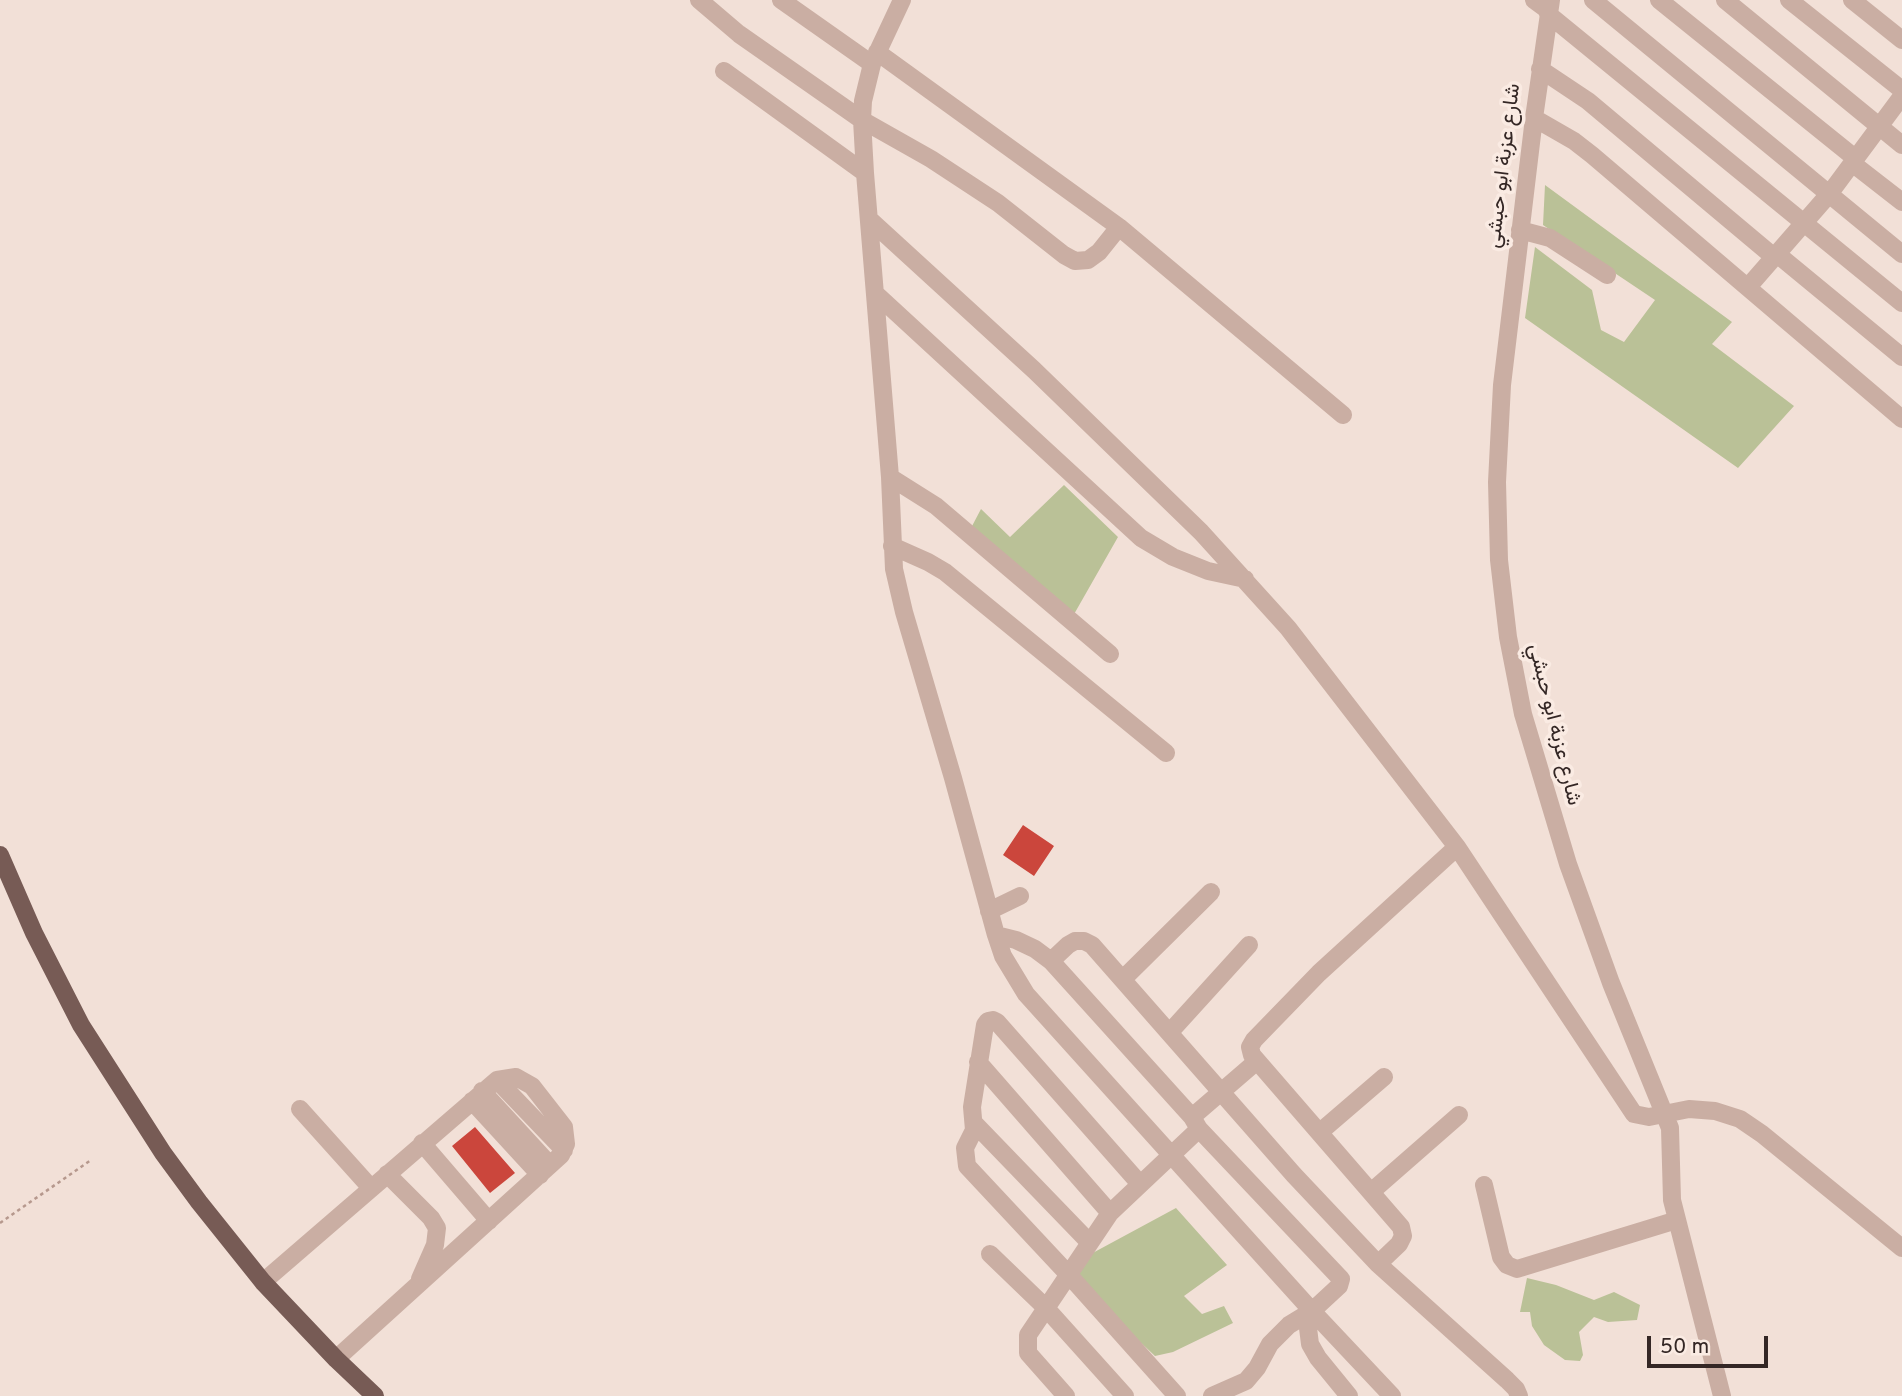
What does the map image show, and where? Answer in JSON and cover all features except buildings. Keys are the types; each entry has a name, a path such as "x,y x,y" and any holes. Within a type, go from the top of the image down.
{"main road":[{"path":"0,855 55,976 105,1064 192,1193 263,1282 335,1359 374,1396"}],"street":[{"path":"699,0 739,34 862,120 976,188 1075,261 1088,260 1099,252 1119,227"},
{"path":"781,0 874,58 1119,227 1343,415"},
{"path":"902,0 874,58 863,101 862,120 890,477 892,546 898,591 1003,956 1026,994 1392,1396"},
{"path":"1593,0 1830,192 1902,254"},
{"path":"1659,0 1902,202"},
{"path":"1725,0 1902,145"},
{"path":"1789,0 1902,90"},
{"path":"1852,0 1902,40"},
{"path":"1546,6 1902,303"},
{"name":"شارع عزبة ابو حبشي","path":"1546,6 1502,385 1497,482 1499,560 1508,638 1522,714 1568,863 1611,983 1665,1113 1672,1143 1671,1180 1677,1220 1723,1396"},
{"path":"1540,69 1588,101 1902,357"},
{"path":"724,71 865,173"},
{"path":"1748,287 1830,192 1902,96"},
{"path":"1534,118 1583,148 1902,419"},
{"path":"870,220 1034,370 1201,532 1245,579 1328,679 1457,847 1629,1108 1641,1117 1689,1109 1715,1111 1740,1119 1902,1248"},
{"path":"1520,230 1550,237 1607,275"},
{"path":"876,294 1141,538 1173,557 1208,571 1245,579"},
{"path":"890,477 936,506 1110,654"},
{"path":"892,546 945,572 1166,753"},
{"path":"1378,1264 1399,1244 1401,1227 1257,1061 1250,1047 1319,973 1457,847"},
{"path":"1123,979 1211,892"},
{"path":"989,911 1020,896"},
{"path":"996,935 1025,944 1051,961 1195,1123 1341,1279 1339,1286 1312,1311 1289,1325 1270,1344 1247,1389 1212,1396"},
{"path":"1051,961 1068,944 1075,941 1092,945 1294,1175 1378,1264 1507,1380 1519,1396"},
{"path":"1170,1032 1249,945"},
{"path":"1140,1184 993,1020 988,1021 978,1062 972,1107 975,1124 965,1149 967,1166 1177,1396"},
{"path":"1066,1396 1033,1360 1026,1344 1028,1335 1110,1213 1171,1155 1221,1092 1257,1061"},
{"path":"978,1062 1110,1213"},
{"path":"263,1282 497,1080 516,1077 532,1086 564,1127 564,1150 335,1359"},
{"path":"1320,1132 1384,1077"},
{"path":"477,1096 545,1170"},
{"path":"300,1109 371,1188"},
{"path":"1371,1192 1460,1115"},
{"path":"975,1124 1089,1242"},
{"path":"422,1143 488,1221"},
{"path":"387,1174 431,1218 437,1228 435,1245 417,1286"},
{"path":"1484,1185 1501,1256 1507,1265 1517,1269 1677,1220"},
{"path":"990,1254 1045,1307 1125,1396"},
{"path":"1312,1311 1308,1328 1310,1344 1318,1359 1349,1396"}],"path":[{"path":"0,1223 92,1160"}],"green space":[{"path":"1545,185 1732,322 1712,344 1794,406 1738,468 1525,318 1535,247 1592,290 1601,330 1624,342 1655,300 1543,225"},
{"path":"1064,485 1118,537 1073,616 971,528 981,509 1010,537"},
{"path":"1176,1208 1227,1265 1184,1296 1202,1314 1224,1306 1233,1323 1173,1352 1155,1356 1063,1269"},
{"path":"1527,1278 1556,1285 1594,1300 1614,1292 1640,1305 1637,1320 1608,1322 1594,1317 1579,1332 1583,1355 1580,1361 1565,1360 1544,1345 1532,1326 1530,1312 1520,1312"}]}
